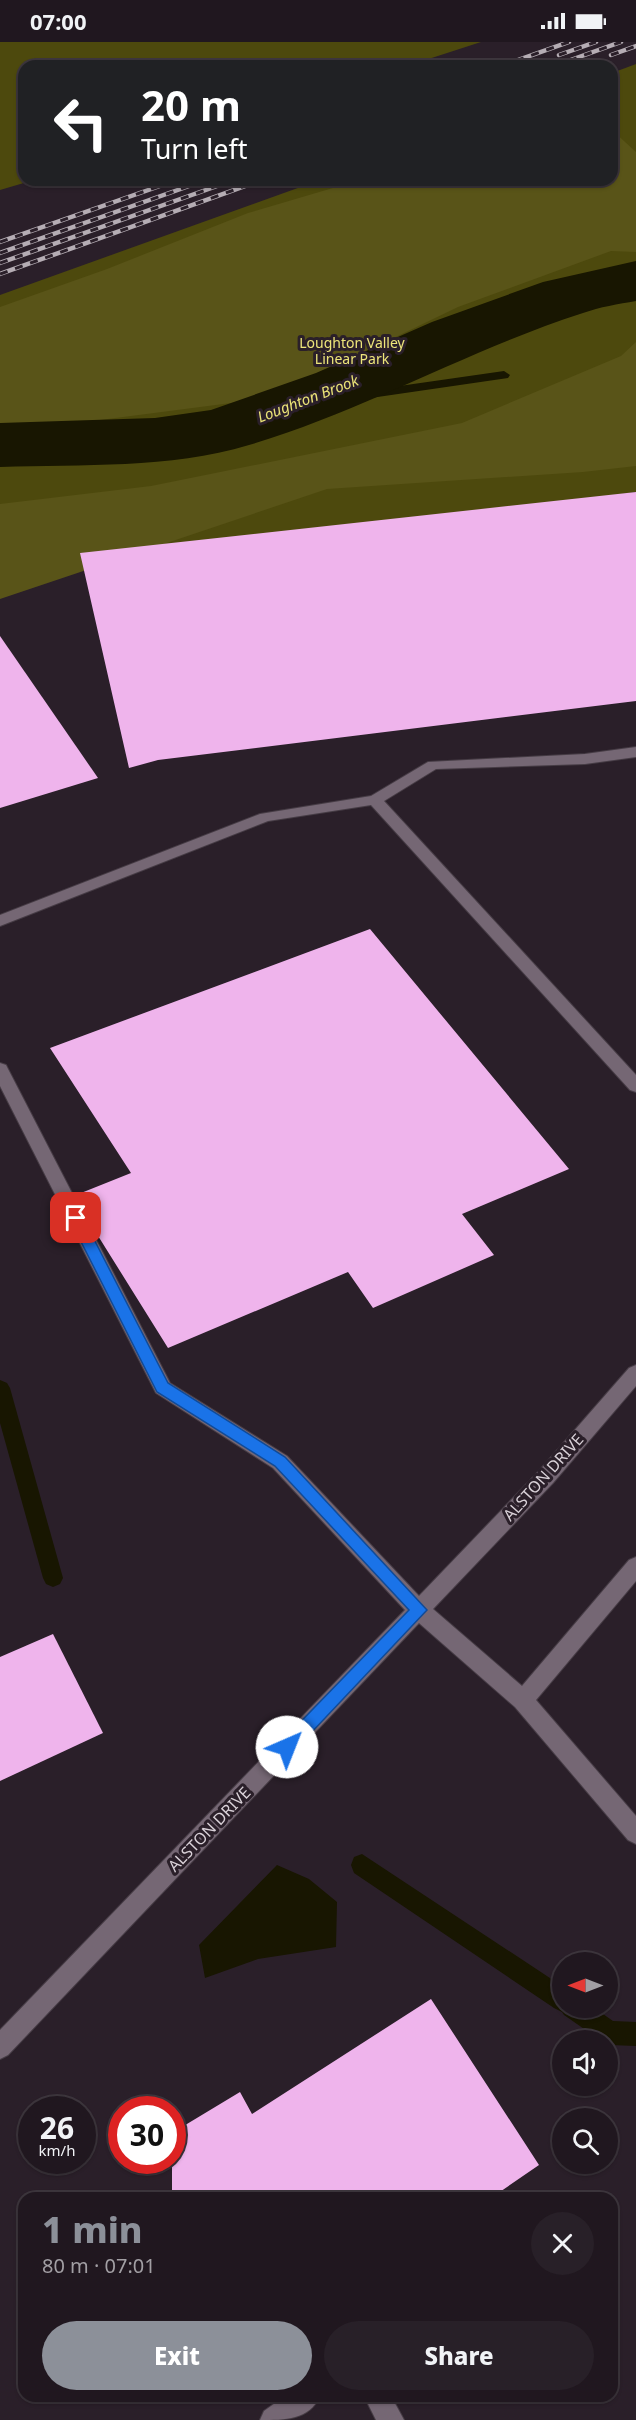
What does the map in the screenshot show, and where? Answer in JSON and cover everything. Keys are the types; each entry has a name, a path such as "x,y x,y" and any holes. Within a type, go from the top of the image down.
{"street":[{"path":"0,921 265,817 375,800 433,765 585,759 636,752"},
{"path":"375,800 636,1086"},
{"path":"0,1069 163,1388 280,1462 419,1610 523,1700 636,1833"},
{"name":"ALSTON DRIVE","path":"2,2038 546,1477 636,1373"},
{"path":"523,1700 636,1566"},
{"path":"273,2420 298,2402"},
{"path":"380,2402 391,2420"}],"green space":[{"path":"0,42 481,42 426,60 18,60 18,185 0,190"},
{"name":"Loughton Valley Linear Park","path":"636,64 636,492 0,581 0,295 303,186 618,186 618,71"},
{"path":"618,136 636,152 636,252 611,251 458,307 269,398 0,433 0,307 107,269 248,213 340,186 618,186"},
{"path":"636,342 636,466 583,472 327,489 0,599 0,504 151,486 462,423 621,356"}],"shaded area":[{"path":"277,1865 309,1879 337,1902 336,1947 258,1959 205,1978 199,1945"}],"building":[{"path":"636,492 636,701 158,760 129,768 80,553"},
{"path":"0,636 98,778 0,808"},
{"path":"370,929 569,1169 462,1214 494,1255 373,1308 348,1272 168,1348 90,1223 76,1195 131,1173 50,1048"},
{"path":"53,1634 103,1733 0,1781 0,1657"},
{"path":"431,1999 539,2165 500,2192 172,2192 172,2174 186,2174 186,2125 240,2092 252,2114"}],"waterway":[{"name":"Loughton Brook","path":"0,445 155,440 224,430 341,388 456,336 566,296 636,281"},
{"path":"295,405 504,375"},
{"path":"0,1388 53,1578"},
{"path":"362,1865 552,1993"},
{"path":"588,2018 610,2033 636,2034"}],"railway":[{"path":"518,60 569,42"},
{"path":"559,55 596,42"},
{"path":"571,60 621,42"},
{"path":"611,55 636,46"},
{"path":"0,242 160,186"},
{"path":"0,253 189,186"},
{"path":"0,263 217,186"},
{"path":"0,274 245,186"}],"route":[{"path":"76,1218 163,1388 280,1462 419,1610 287,1747"}]}
